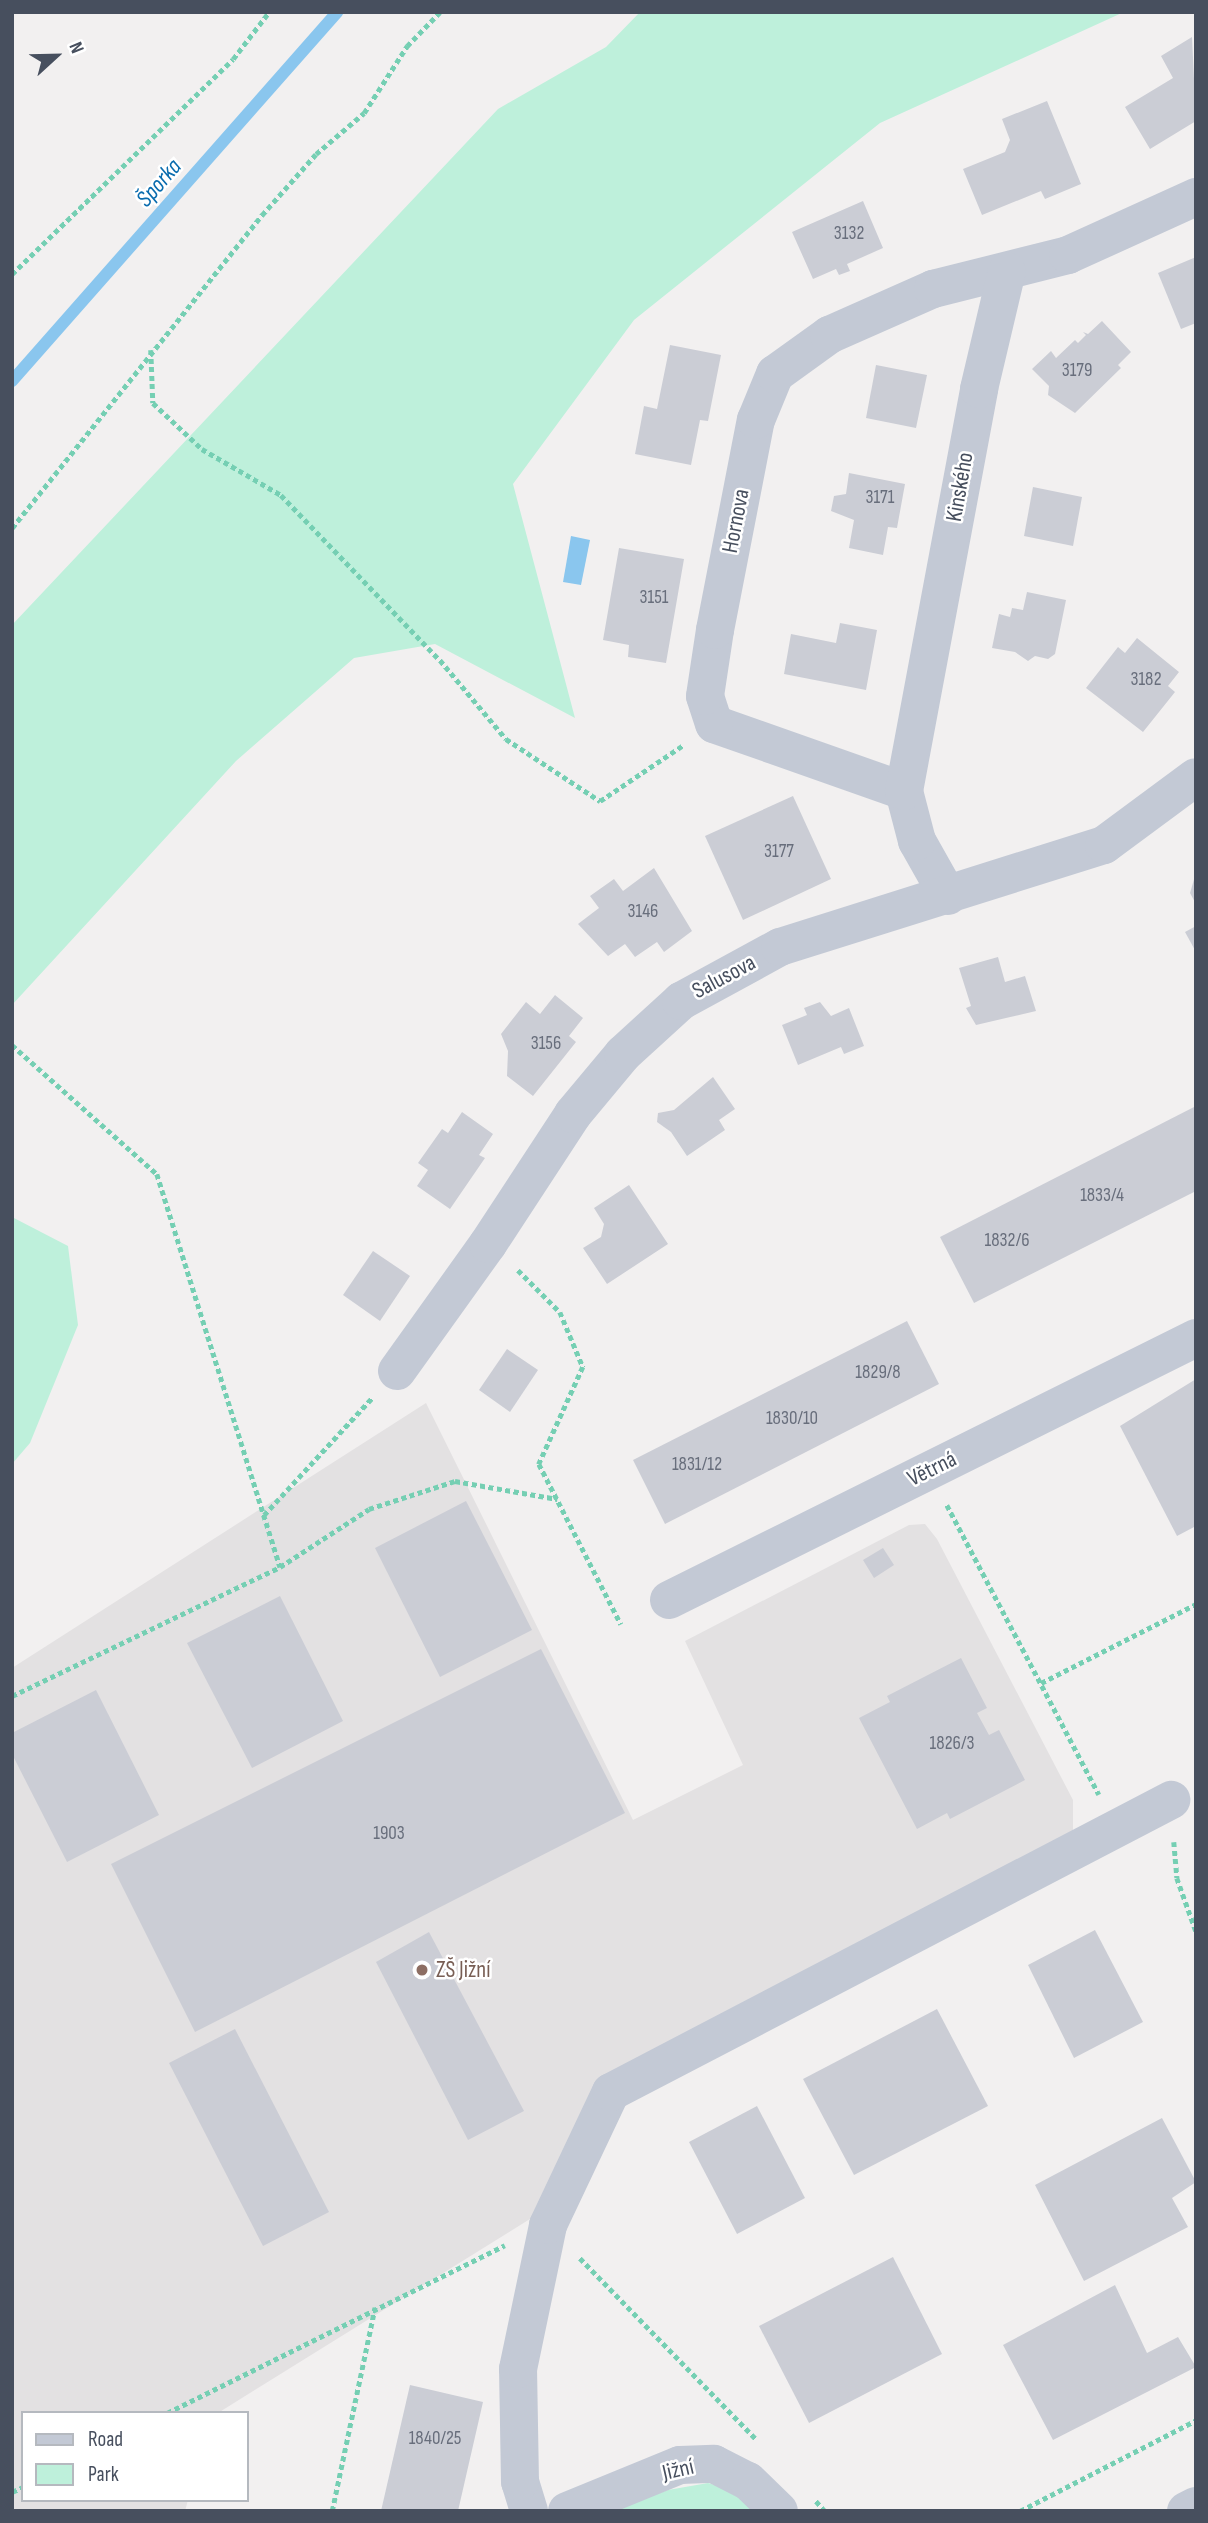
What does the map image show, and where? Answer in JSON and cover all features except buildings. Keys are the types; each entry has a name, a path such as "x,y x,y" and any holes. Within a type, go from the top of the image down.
{"street":[{"path":"1007,271 1068,255 1196,197"},
{"name":"Hornova","path":"714,724 705,696 715,630 756,421 775,374 829,335 933,289 1007,271"},
{"name":"Kinského","path":"948,896 917,841 904,791 979,389 1007,271"},
{"path":"714,724 904,791"},
{"name":"Salusova","path":"397,1371 488,1244 573,1114 623,1054 681,1001 780,947 1104,845 1196,777"},
{"name":"Větrná","path":"669,1600 1196,1338"},
{"path":"529,2511 520,2482 518,2369 548,2225 611,2092 1171,1800"},
{"name":"Jižní","path":"567,2511 680,2465 715,2465 748,2481 779,2511"},
{"path":"1186,2511 1196,2505"}],"path":[{"path":"12,275 233,59 268,12"},
{"path":"12,528 152,351 316,153 364,113 394,64 440,12"},
{"path":"152,351 153,403 202,449 281,495 516,746 600,801 714,724"},
{"path":"12,1045 158,1174 280,1567"},
{"path":"488,1244 560,1312 583,1367 539,1464 621,1624"},
{"path":"263,1516 397,1371"},
{"path":"929,1470 1117,1828"},
{"path":"12,1696 280,1567 369,1509 456,1481 557,1499"},
{"path":"1041,1684 1196,1604"},
{"path":"1171,1800 1177,1878 1196,1931"},
{"path":"332,2511 375,2307"},
{"path":"1020,2511 1196,2420"}],"shaded area":[{"name":"ZŠ Jižní","path":"426,1403 633,1820 743,1765 685,1641 909,1525 925,1524 937,1539 1073,1800 1073,1832 599,2093 538,2214 221,2411 21,2411 21,2502 187,2502 185,2511 12,2511 12,1668"}],"green space":[{"path":"640,12 1124,12 880,123 634,320 513,484 575,718 435,644 354,658 236,761 12,1005 12,625 498,109 606,47"},
{"path":"12,1217 68,1246 78,1325 30,1443 12,1464"},
{"path":"708,2483 728,2489 760,2511 611,2511 668,2490"}],"water":[{"path":"571,536 590,540 581,585 563,582"}],"waterway":[{"name":"Šporka","path":"12,381 337,12"}],"place":[{"name":"ZŠ Jižní","path":"422,1970"}]}
